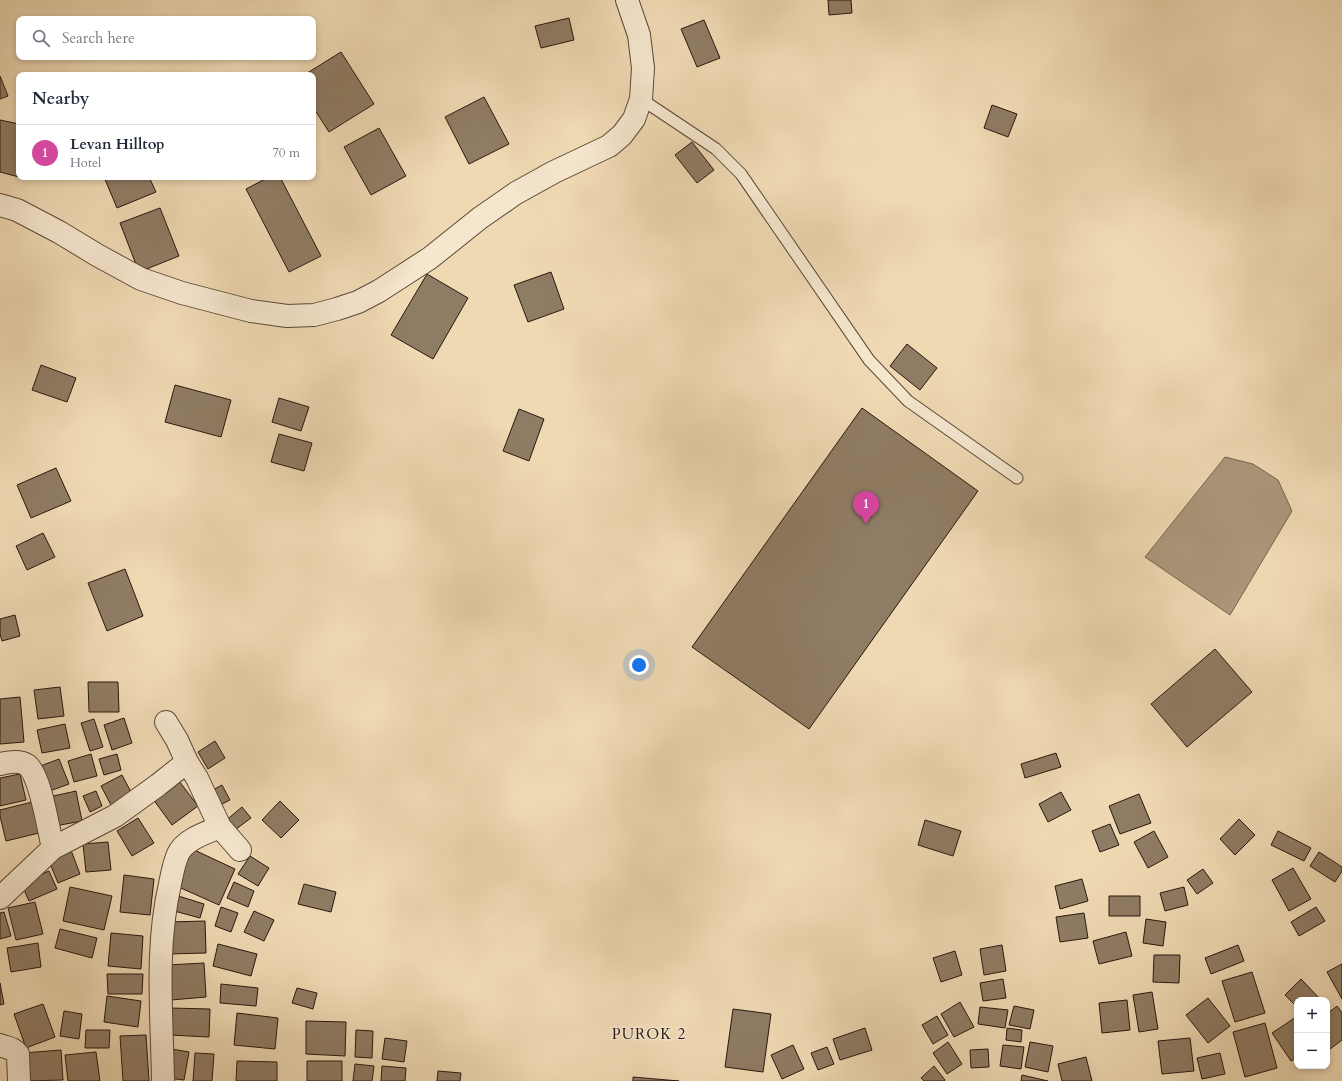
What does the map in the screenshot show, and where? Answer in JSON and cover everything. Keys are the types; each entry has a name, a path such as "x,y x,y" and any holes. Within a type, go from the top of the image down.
{"street":[{"path":"0,205 17,210 59,232 141,279 182,293 251,311 287,316 314,315 337,309 358,302 379,292 430,258 480,218 516,193 554,172 609,146 622,135 634,118 641,99 643,68 639,35 627,0"},
{"path":"166,722 197,778 220,827 240,850"},
{"path":"0,764 20,762 27,765 34,775 39,789 53,848"},
{"path":"0,898 53,848 115,816 187,762"},
{"path":"163,1081 161,970 163,922 170,884 178,854 185,845 196,837 220,827"},
{"path":"0,1045 16,1051 18,1054 19,1081"}],"lane":[{"path":"641,99 716,149 741,174 869,360 908,400 1017,478"}],"shaded area":[{"path":"1225,457 1253,464 1278,480 1292,511 1230,615 1145,557"}],"building":[{"path":"828,0 851,0 852,13 829,15"},
{"path":"569,18 574,40 541,48 535,26"},
{"path":"704,20 720,58 697,67 681,29"},
{"path":"341,52 374,104 329,132 316,112 316,72 309,72"},
{"path":"0,76 8,96 0,99"},
{"path":"484,97 509,144 469,164 445,117"},
{"path":"992,105 1017,114 1008,137 984,128"},
{"path":"0,120 16,123 16,176 0,172"},
{"path":"379,128 406,176 371,195 344,147"},
{"path":"692,142 714,170 697,183 675,155"},
{"path":"105,180 150,180 156,192 117,208"},
{"path":"263,180 282,180 321,256 289,272 246,189"},
{"path":"160,208 179,256 139,272 120,223"},
{"path":"551,272 564,309 528,322 514,285"},
{"path":"427,274 468,298 433,359 391,335"},
{"path":"907,344 937,368 920,390 890,366"},
{"path":"41,365 76,378 67,402 32,390"},
{"path":"175,385 231,400 221,437 165,422"},
{"path":"279,398 309,407 301,431 272,422"},
{"path":"862,408 978,491 809,729 692,647"},
{"path":"519,409 544,419 529,461 503,451"},
{"path":"279,434 312,443 304,471 271,462"},
{"path":"56,468 71,501 31,518 17,485"},
{"path":"43,533 55,557 27,570 16,546"},
{"path":"125,569 143,616 107,631 88,583"},
{"path":"15,615 20,636 2,641 0,634 0,619"},
{"path":"1215,649 1252,692 1187,747 1151,704"},
{"path":"88,682 118,682 119,712 89,712"},
{"path":"60,687 64,716 38,719 34,690"},
{"path":"20,697 24,742 0,744 0,699"},
{"path":"124,718 132,743 112,750 104,725"},
{"path":"94,719 103,747 90,751 81,723"},
{"path":"65,724 70,748 42,753 37,730"},
{"path":"215,741 225,758 208,769 198,752"},
{"path":"1056,753 1061,767 1025,778 1021,764"},
{"path":"91,754 97,776 74,782 68,761"},
{"path":"117,754 121,770 104,775 99,759"},
{"path":"59,759 69,784 44,793 35,768"},
{"path":"20,774 26,800 0,806 0,778"},
{"path":"122,775 132,794 111,805 101,786"},
{"path":"176,777 198,806 172,825 150,795"},
{"path":"222,785 230,800 216,807 209,792"},
{"path":"76,791 82,821 55,826 49,797"},
{"path":"96,791 102,806 90,812 83,796"},
{"path":"1061,792 1071,810 1048,822 1039,804"},
{"path":"1139,794 1151,823 1120,834 1109,806"},
{"path":"280,801 299,820 281,838 262,820"},
{"path":"32,802 39,833 6,841 0,810"},
{"path":"242,807 251,818 232,832 224,822"},
{"path":"138,818 154,843 132,856 117,831"},
{"path":"1239,819 1255,835 1235,855 1220,839"},
{"path":"925,820 961,831 953,856 918,845"},
{"path":"1110,824 1119,845 1100,852 1092,831"},
{"path":"1154,831 1168,857 1148,868 1134,842"},
{"path":"1278,831 1311,848 1304,861 1271,845"},
{"path":"108,842 111,870 86,872 83,844"},
{"path":"69,845 80,874 58,883 46,854"},
{"path":"190,848 235,869 219,905 174,885"},
{"path":"1319,852 1342,867 1342,871 1335,882 1310,866"},
{"path":"250,856 269,868 258,886 238,874"},
{"path":"1293,868 1311,899 1289,911 1272,880"},
{"path":"1203,869 1213,883 1197,894 1187,880"},
{"path":"49,871 57,889 29,901 21,883"},
{"path":"124,875 154,879 150,915 120,912"},
{"path":"1082,879 1088,901 1060,909 1055,886"},
{"path":"234,882 254,891 248,907 227,898"},
{"path":"304,884 336,892 331,912 298,904"},
{"path":"70,887 112,896 104,930 63,921"},
{"path":"1184,887 1188,905 1165,911 1160,893"},
{"path":"172,894 204,904 200,918 167,909"},
{"path":"1109,896 1140,896 1140,916 1109,916"},
{"path":"35,902 43,934 16,940 8,908"},
{"path":"221,907 238,913 231,932 215,926"},
{"path":"1316,907 1325,921 1299,936 1291,922"},
{"path":"254,911 274,920 264,941 244,932"},
{"path":"4,912 11,936 0,939 0,913"},
{"path":"1084,913 1088,938 1060,942 1056,917"},
{"path":"1146,919 1166,922 1163,946 1143,943"},
{"path":"205,921 206,953 168,954 168,922"},
{"path":"60,929 97,938 92,958 55,948"},
{"path":"1126,932 1132,956 1099,964 1093,941"},
{"path":"111,933 143,936 141,969 108,966"},
{"path":"38,943 41,967 11,972 7,948"},
{"path":"218,944 257,954 251,976 213,966"},
{"path":"1002,945 1006,971 984,975 980,949"},
{"path":"1238,945 1244,961 1211,974 1205,958"},
{"path":"955,951 962,975 941,982 933,958"},
{"path":"1154,955 1180,955 1179,983 1153,982"},
{"path":"204,963 206,997 171,1000 168,965"},
{"path":"1342,964 1342,999 1327,972"},
{"path":"1252,972 1265,1013 1235,1022 1222,981"},
{"path":"107,974 143,974 142,994 108,994"},
{"path":"1003,979 1006,998 983,1001 980,983"},
{"path":"1301,979 1318,997 1294,997 1294,1004 1285,995"},
{"path":"0,983 4,1004 0,1005"},
{"path":"221,984 258,988 256,1006 220,1003"},
{"path":"297,988 317,993 313,1009 292,1003"},
{"path":"1152,992 1158,1029 1139,1032 1133,995"},
{"path":"107,996 141,1001 138,1027 104,1022"},
{"path":"1208,998 1230,1026 1208,1043 1186,1015"},
{"path":"1127,1000 1130,1030 1102,1033 1099,1003"},
{"path":"960,1002 974,1027 954,1037 941,1014"},
{"path":"43,1004 55,1037 26,1048 14,1014"},
{"path":"1014,1006 1034,1010 1030,1029 1009,1025"},
{"path":"1337,1006 1342,1013 1342,1040 1330,1049 1330,1033 1330,1012"},
{"path":"980,1007 1008,1010 1005,1028 978,1024"},
{"path":"170,1008 210,1009 209,1037 169,1035"},
{"path":"733,1009 771,1014 763,1072 725,1067"},
{"path":"64,1011 82,1014 79,1039 60,1036"},
{"path":"237,1013 278,1018 275,1049 234,1045"},
{"path":"937,1016 948,1035 933,1044 922,1025"},
{"path":"1294,1018 1294,1060 1291,1061 1272,1033"},
{"path":"306,1021 346,1022 345,1056 306,1054"},
{"path":"1265,1023 1277,1068 1245,1077 1233,1032"},
{"path":"865,1028 872,1050 840,1060 833,1039"},
{"path":"1007,1028 1022,1030 1021,1042 1006,1040"},
{"path":"86,1030 110,1030 109,1048 85,1048"},
{"path":"356,1030 373,1031 372,1058 355,1057"},
{"path":"146,1035 149,1081 123,1081 120,1036"},
{"path":"385,1038 407,1041 404,1062 382,1059"},
{"path":"1190,1038 1194,1071 1162,1074 1158,1041"},
{"path":"948,1042 962,1064 947,1074 933,1053"},
{"path":"1030,1042 1053,1046 1048,1072 1025,1067"},
{"path":"793,1045 804,1069 782,1079 771,1055"},
{"path":"1003,1045 1024,1047 1021,1069 1000,1066"},
{"path":"827,1047 834,1064 818,1070 811,1053"},
{"path":"172,1049 189,1052 184,1080 168,1078"},
{"path":"988,1049 989,1067 971,1068 970,1050"},
{"path":"61,1050 63,1080 25,1081 23,1053"},
{"path":"96,1052 100,1081 68,1081 65,1055"},
{"path":"195,1053 214,1054 212,1081 193,1081"},
{"path":"1220,1053 1225,1074 1202,1079 1197,1058"},
{"path":"1086,1057 1092,1081 1062,1081 1058,1064"},
{"path":"237,1061 277,1062 277,1081 236,1081"},
{"path":"307,1061 342,1061 342,1081 307,1081"},
{"path":"355,1064 374,1066 372,1081 353,1081"},
{"path":"382,1066 406,1068 405,1081 381,1081"},
{"path":"934,1066 945,1080 924,1081 921,1078"},
{"path":"438,1071 461,1073 460,1081 437,1081"},
{"path":"1022,1075 1048,1081 1021,1081"},
{"path":"633,1077 679,1081 633,1081"}],"place":[{"name":"Levan Hilltop","path":"866,524"}],"district":[{"name":"PUROK 2","path":"649,1034"}]}
